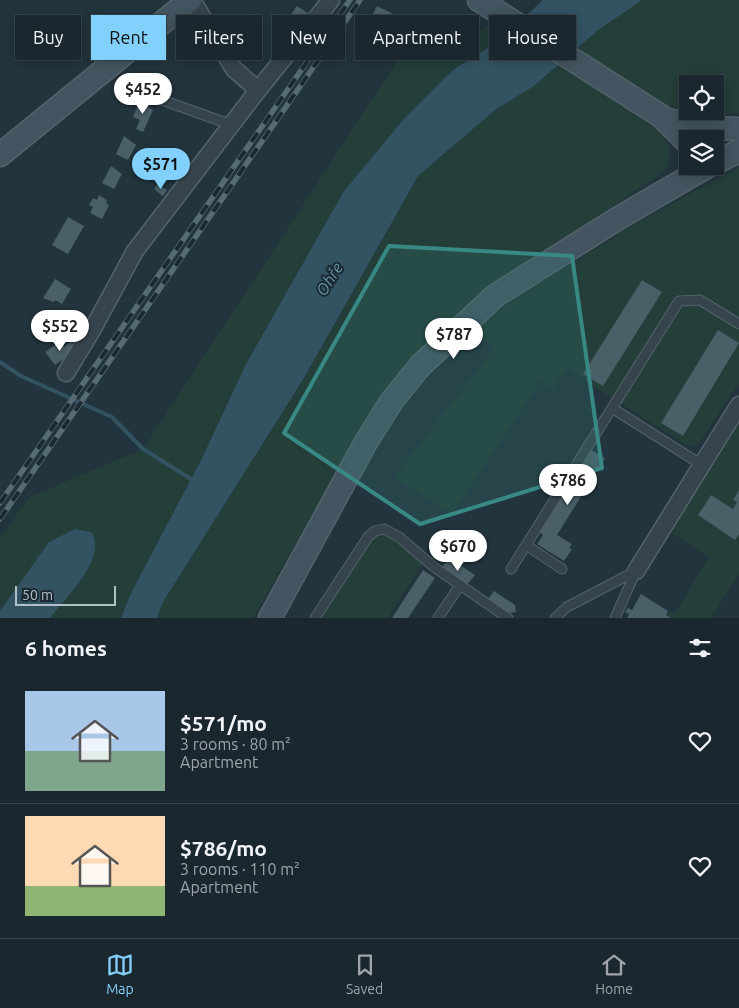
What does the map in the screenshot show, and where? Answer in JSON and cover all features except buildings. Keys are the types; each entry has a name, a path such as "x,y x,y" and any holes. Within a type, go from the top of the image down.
{"street":[{"path":"0,155 191,0 234,69 258,90"},
{"path":"66,373 91,332 135,251 258,90 331,0"},
{"path":"485,4 663,118 679,134"},
{"path":"663,118 693,127 739,129"},
{"path":"724,158 739,150"},
{"path":"270,618 366,442 392,402 420,366 494,296 689,175"},
{"path":"636,571 739,405"}],"lane":[{"path":"162,100 232,125"},
{"path":"511,569 679,301 700,300 739,324"},
{"path":"612,408 702,465"},
{"path":"315,618 363,544 375,531 384,529 390,531 503,617"},
{"path":"526,545 562,569"},
{"path":"555,618 568,607 636,571"},
{"path":"615,618 636,571"},
{"path":"438,618 460,585"}],"highlighted area":[{"path":"389,246 572,256 602,468 420,524 284,433"}],"green space":[{"path":"642,0 739,0 739,113 724,114 724,75 679,75 679,108 668,105 656,126 669,146 670,157 666,170 496,285 382,393 253,618 157,618 163,602 304,378 418,176 495,110 534,86 564,60 576,60 576,49 597,31"},
{"path":"489,26 489,45 479,52 479,31"},
{"path":"398,60 467,60 454,69 402,121 344,191 247,362 202,458 130,595 121,618 0,618 0,538 29,497 143,449"},
{"path":"739,167 739,383 698,445 688,446 596,388 568,367 553,389 541,381 452,514 394,477 495,348 485,341 467,338 520,295 539,283 617,236 622,231"},
{"path":"739,417 739,490 733,499 737,502 733,509 711,495 698,515 735,539 739,534 739,574 711,618 671,618 666,615 668,611 675,613 709,557 668,531"},
{"path":"377,533 397,539 424,561 388,618 319,618 371,537"}],"water":[{"path":"543,0 642,0 597,31 576,49 576,15 527,15"},
{"name":"Ohře","path":"489,47 489,60 564,60 534,86 495,110 418,176 304,378 163,602 157,618 121,618 130,595 202,458 247,362 344,191 402,121 454,69 468,60 479,60 479,53"},
{"path":"75,529 91,532 95,542 94,553 83,577 50,618 0,618 0,611 49,542"}],"waterway":[{"path":"0,362 21,376 112,417 143,449 194,481"}],"railway":[{"path":"0,503 350,0"},
{"path":"0,519 360,0"}]}
